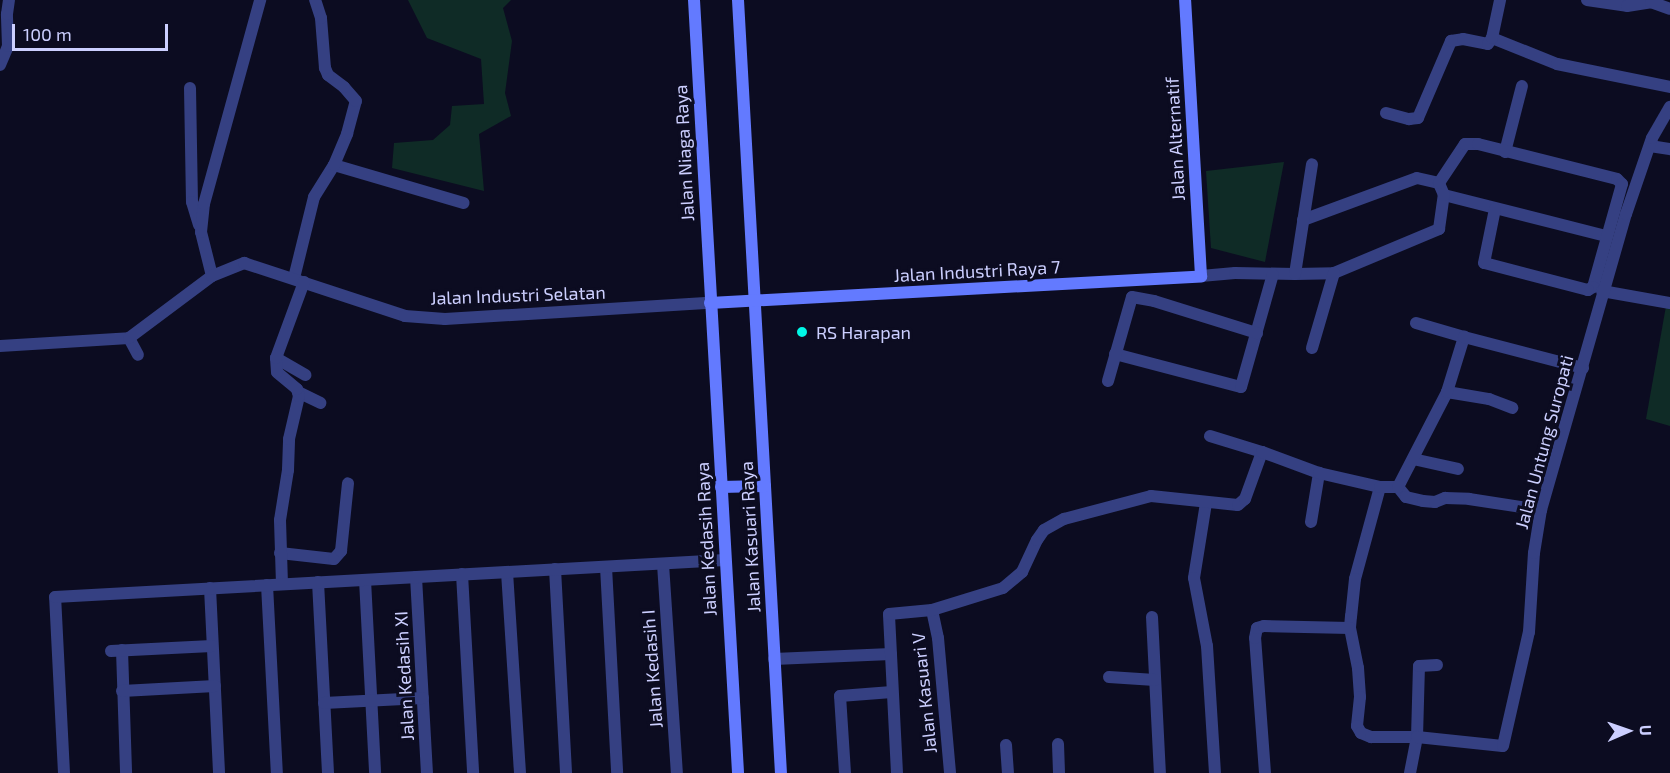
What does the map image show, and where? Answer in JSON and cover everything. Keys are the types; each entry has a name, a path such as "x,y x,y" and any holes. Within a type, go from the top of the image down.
{"main road":[{"name":"Jalan Niaga Raya","path":"694,0 710,303"},
{"path":"738,0 755,300"},
{"name":"Jalan Alternatif","path":"1185,0 1201,276"},
{"name":"Jalan Industri Raya 7","path":"710,303 1201,276"},
{"name":"Jalan Kasuari Raya","path":"755,300 781,773"},
{"name":"Jalan Kedasih Raya","path":"710,303 738,773"},
{"path":"721,487 765,486"}],"street":[{"path":"0,64 8,46 9,0"},
{"path":"201,232 212,169 260,0"},
{"path":"315,0 321,18 325,68 328,75 344,87 356,101 347,134 334,165 314,197 299,280 276,358 277,372 298,392 321,403"},
{"path":"1386,113 1409,119 1418,118 1451,40 1463,39 1486,45 1492,38 1500,0"},
{"path":"1587,0 1627,6 1651,2 1670,9"},
{"path":"1492,38 1557,64 1670,87"},
{"path":"1505,152 1522,86"},
{"path":"190,88 192,202 212,276"},
{"name":"Jalan Untung Suropati","path":"1417,737 1503,746 1529,632 1534,553 1541,510 1583,368 1602,291 1650,146 1670,107"},
{"path":"1201,276 1235,273 1334,273 1437,231 1442,222 1441,189 1465,144 1478,144 1620,180 1622,186 1593,287 1586,290 1484,263 1495,209"},
{"path":"1650,146 1670,149"},
{"path":"1295,274 1312,164"},
{"path":"334,165 464,203"},
{"path":"1303,220 1417,178 1495,209 1606,236"},
{"name":"Jalan Industri Selatan","path":"129,338 212,276 244,263 405,316 445,319 710,303"},
{"path":"1312,348 1334,273"},
{"path":"1115,354 1241,387 1273,274"},
{"path":"1602,291 1670,303"},
{"path":"1108,381 1132,297 1154,301 1257,333"},
{"path":"1416,323 1464,338 1583,368"},
{"path":"0,346 129,338 138,354"},
{"path":"1398,487 1447,392 1464,338"},
{"path":"276,358 306,375"},
{"path":"282,584 280,520 288,470 289,439 298,392"},
{"path":"1447,392 1489,399 1512,408"},
{"path":"1210,436 1319,473 1380,488 1398,487"},
{"path":"897,773 889,614 932,610 987,595 1014,582 1022,572 1044,530 1064,519 1151,496 1185,498 1233,506 1242,503 1262,452"},
{"path":"1413,459 1458,469"},
{"path":"1311,522 1319,473"},
{"path":"280,554 334,559 341,551 348,483"},
{"path":"1398,487 1406,497 1423,501 1435,502 1444,498 1469,499 1541,510"},
{"path":"1380,488 1355,579 1350,628 1358,668 1360,697 1357,726 1361,733 1371,737 1417,737"},
{"path":"1206,503 1194,578 1209,657 1215,773"},
{"path":"64,773 55,597 725,560"},
{"name":"Jalan Kedasih I","path":"663,564 677,773"},
{"path":"606,567 617,773"},
{"path":"555,569 566,773"},
{"path":"507,572 520,773"},
{"path":"462,574 473,773"},
{"name":"Jalan Kedasih XI","path":"416,577 427,773"},
{"path":"365,580 375,773"},
{"path":"318,582 328,773"},
{"path":"267,585 277,773"},
{"path":"210,588 219,773"},
{"name":"Jalan Kasuari V","path":"932,610 938,638 950,773"},
{"path":"1152,617 1160,773"},
{"path":"1265,773 1255,638 1257,628 1264,626 1350,628"},
{"path":"126,773 122,691 116,651 213,646"},
{"path":"774,659 891,654"},
{"path":"1410,773 1417,737 1419,666 1437,665"},
{"path":"1109,677 1155,680"},
{"path":"122,691 215,686"},
{"path":"844,773 840,696 892,692"},
{"path":"324,703 423,698"},
{"path":"1058,744 1059,773"},
{"path":"1006,745 1008,773"}],"green space":[{"path":"408,0 511,0 503,8 512,41 505,93 511,116 479,134 484,191 392,168 394,143 433,140 450,125 452,106 484,104 481,59 427,38"},
{"path":"1284,162 1265,262 1211,248 1206,171"},
{"path":"1666,306 1670,307 1670,426 1646,419"}],"place":[{"name":"RS Harapan","path":"802,332"}]}
